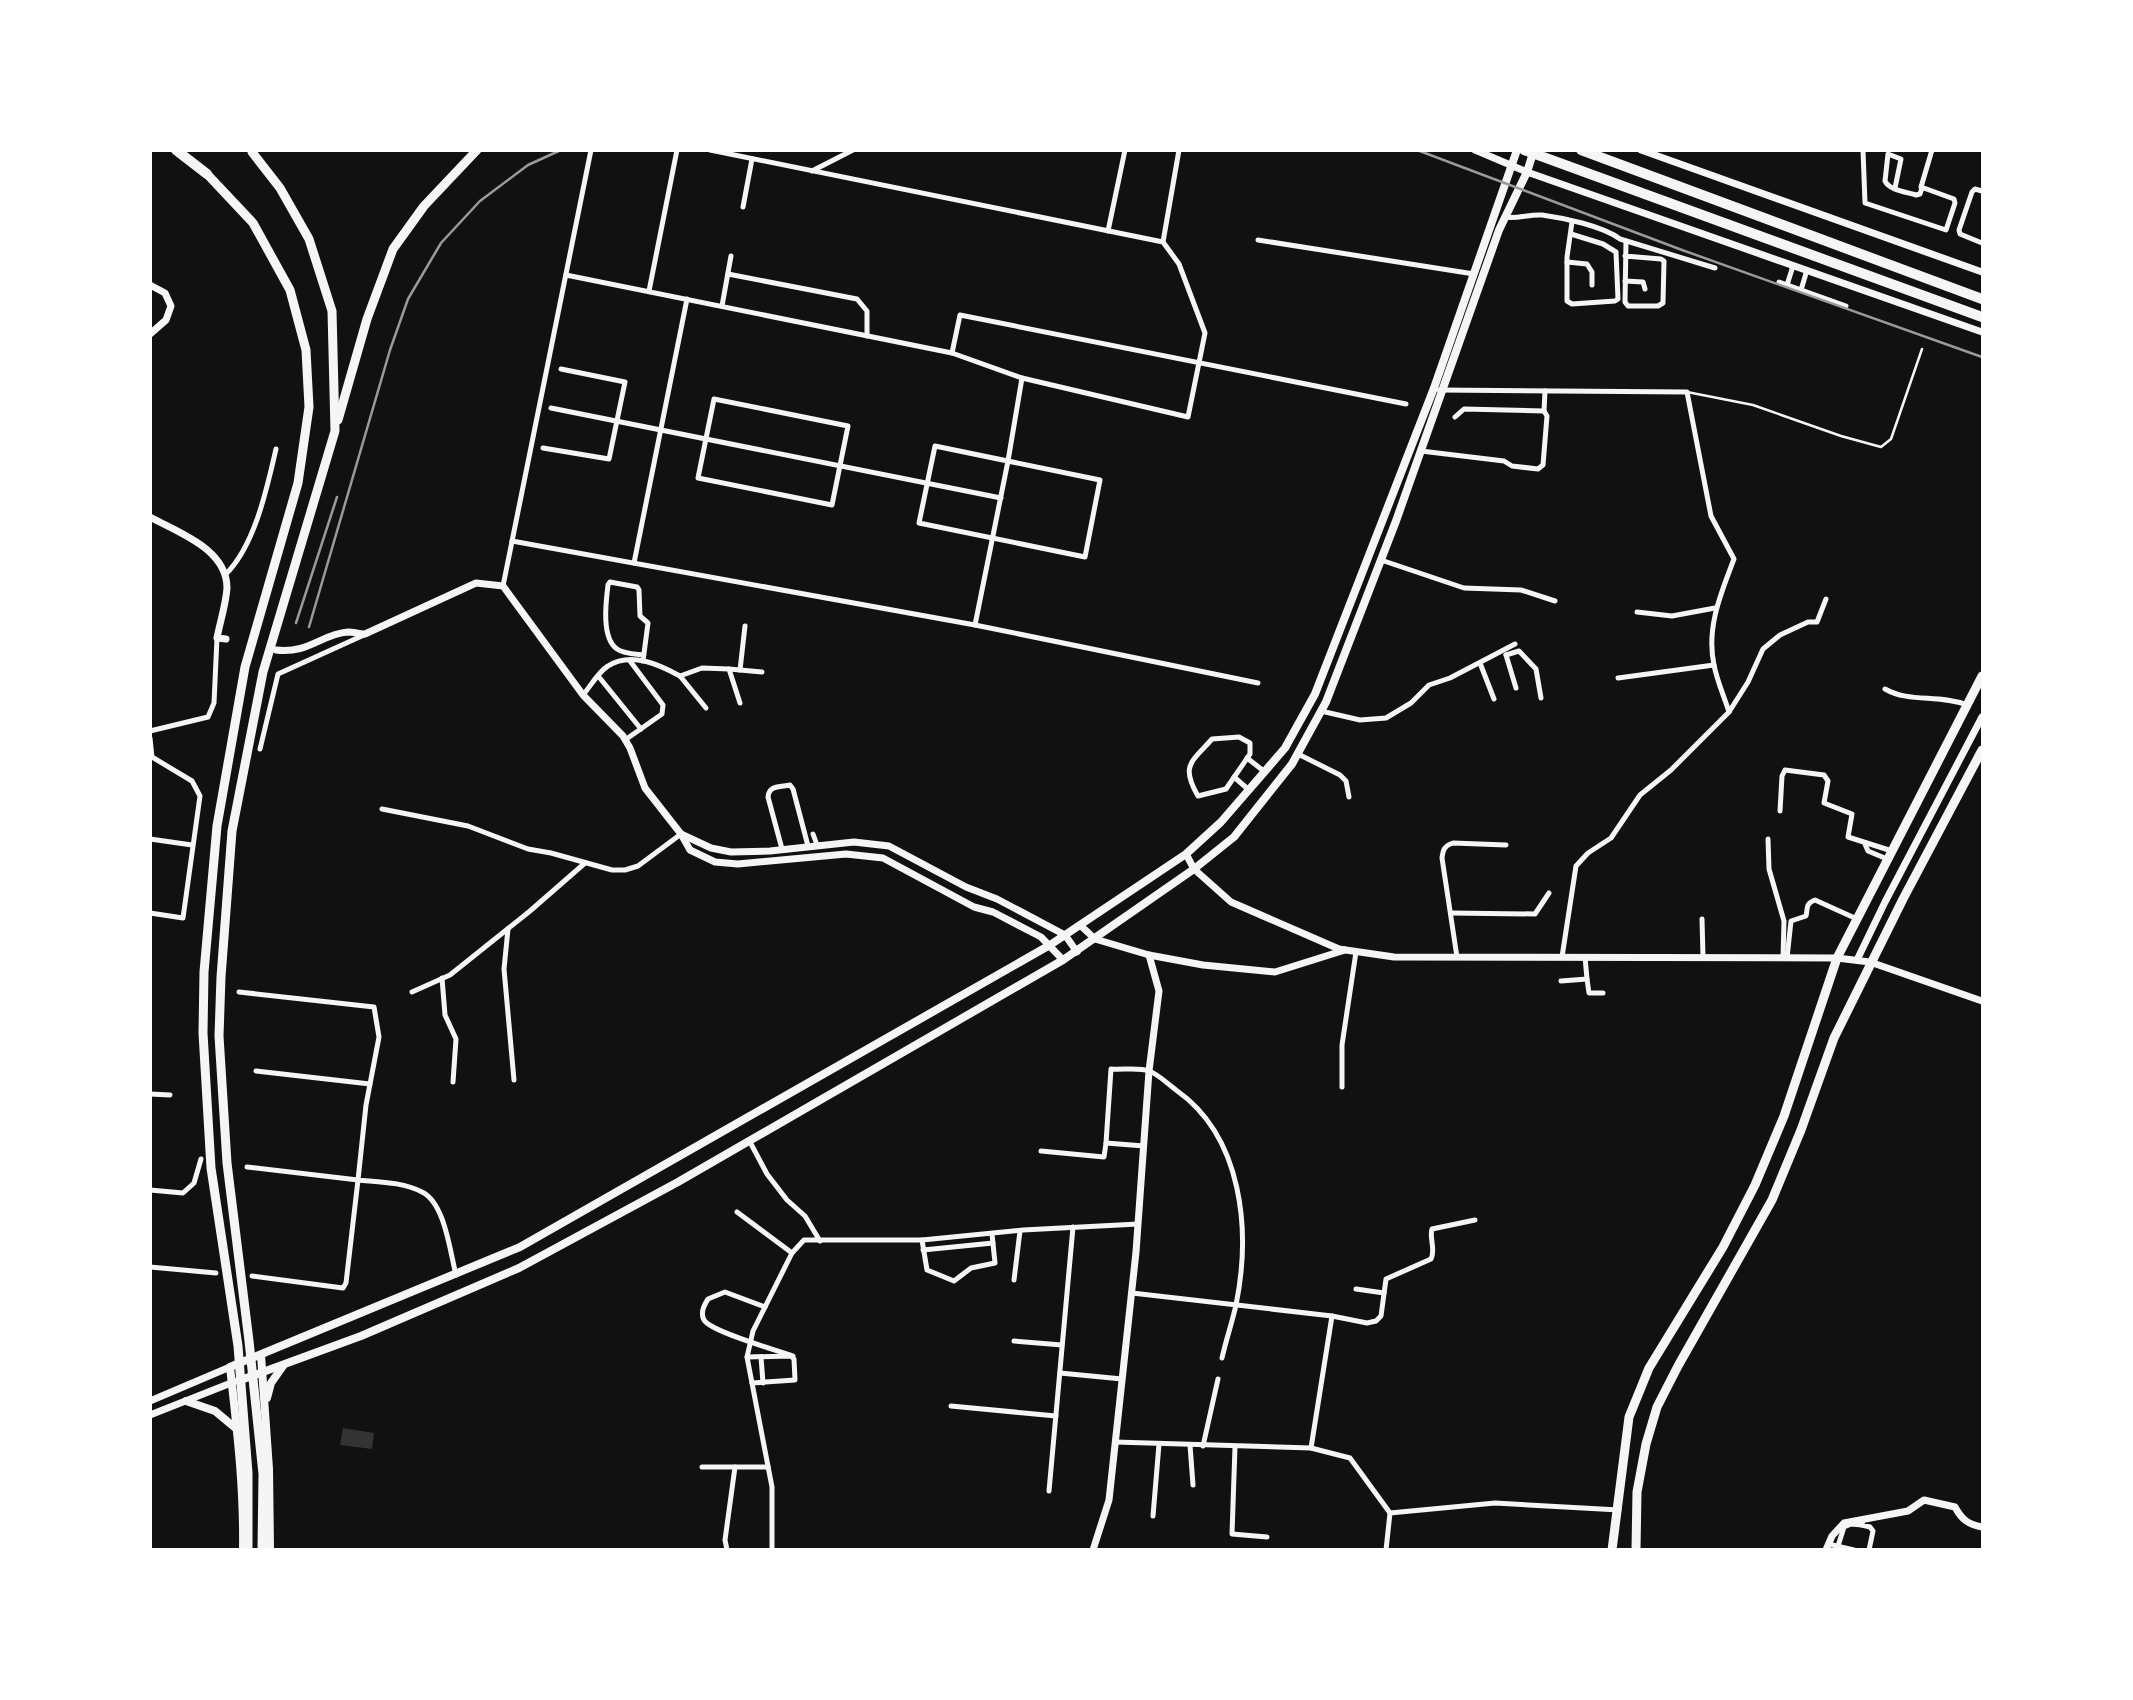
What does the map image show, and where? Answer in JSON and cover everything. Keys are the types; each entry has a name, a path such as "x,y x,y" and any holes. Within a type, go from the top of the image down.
{"highway":[{"path":"176,150 207,174"},
{"path":"1524,150 1983,317"},
{"path":"1581,150 1983,299"}],"main road":[{"path":"262,1549 263,1474 227,1163 219,1036 232,831 263,672 368,319 393,249 424,206 477,150"},
{"path":"232,1383 361,1336 521,1266 750,1142 1077,952 1194,869 1234,837 1293,764 1321,711 1381,560 1420,451 1474,274 1517,150"},
{"path":"245,1549 239,1432 230,1367 514,1250 1050,945 1186,854 1221,822 1285,748 1315,694 1504,217 1527,172 1534,150"},
{"path":"251,152 280,188 309,239 332,311 335,431"},
{"path":"207,174 253,223 290,290 306,351 309,407 298,483 245,667 217,826 204,972 203,1033 211,1168 238,1346 248,1473 245,1549"},
{"path":"1612,1549 1629,1417 1649,1368 1723,1247 1755,1185 1784,1115 1837,958 1983,676"},
{"path":"1636,1549 1637,1492 1646,1444 1657,1407 1772,1200 1834,1038 1870,962 1983,750"},
{"path":"514,1250 521,1266"},
{"path":"261,1355 270,1549"},
{"path":"265,1404 271,1383 285,1364"},
{"path":"186,1401 215,1411 239,1432"}],"street":[{"path":"503,586 591,150"},
{"path":"649,292 677,150"},
{"path":"566,275 952,353 1022,378 1188,417 1205,333 1179,264 1163,242 710,150"},
{"path":"812,171 853,150"},
{"path":"1108,231 1125,150"},
{"path":"1163,242 1179,150"},
{"path":"1475,150 1527,172 1983,332"},
{"path":"1641,150 1983,272"},
{"path":"1863,150 1865,203 1947,229 1954,199 1922,188"},
{"path":"1895,188 1901,160 1887,154 1885,183 1895,188 1916,195 1920,194 1932,150"},
{"path":"743,207 752,159"},
{"path":"1983,191 1975,189 1972,192 1959,230 1960,234 1983,243"},
{"path":"1504,217 1516,219 1542,215 1572,222 1610,232 1626,241 1715,268"},
{"path":"1570,234 1603,244 1616,253 1618,299 1572,304 1567,301 1567,262 1570,234 1572,222"},
{"path":"1258,240 1474,274"},
{"path":"1625,256 1664,261 1663,303 1658,306 1628,306 1625,302 1625,256 1626,241"},
{"path":"722,306 731,256"},
{"path":"1567,262 1587,264 1592,272 1592,285"},
{"path":"1787,285 1793,266"},
{"path":"1801,290 1807,270"},
{"path":"728,274 857,299 867,311 867,335"},
{"path":"1625,281 1643,282 1645,289"},
{"path":"1779,282 1846,306"},
{"path":"150,285 165,293 171,306 166,320 150,334"},
{"path":"634,562 687,299"},
{"path":"952,353 960,314 1406,404"},
{"path":"543,448 610,459 625,382 561,369"},
{"path":"975,625 1022,378"},
{"path":"1438,389 1686,392 1711,516 1734,559 1715,608 1714,665 1729,712"},
{"path":"1420,451 1504,461 1512,466 1538,469 1543,465 1547,416 1544,411 1545,391"},
{"path":"714,399 848,426 832,505 698,478 706,439 714,399"},
{"path":"551,408 1001,498"},
{"path":"1455,417 1464,409 1544,411"},
{"path":"934,446 1100,480 1085,556 919,523 927,483 934,446"},
{"path":"226,574 239,561 261,505 276,449"},
{"path":"150,516 208,550 219,560 226,574 227,590 214,703 208,717 150,731"},
{"path":"512,541 975,625 1258,683"},
{"path":"1381,560 1464,589 1521,590 1555,601"},
{"path":"644,658 648,623 640,616 639,590 637,587 610,582 604,611 609,638 619,650 654,662 680,676 706,708"},
{"path":"260,750 278,674 476,583 503,586 583,695 615,726 625,740 645,788 681,834 690,850 715,862 738,864 846,855 872,856 900,866 957,898 993,912 1041,937 1063,960"},
{"path":"1562,957 1576,866 1588,853 1611,838 1640,795 1671,770 1729,712 1748,682 1763,649 1780,635 1808,622 1817,622 1826,599"},
{"path":"1637,612 1672,617 1715,608"},
{"path":"740,670 745,626"},
{"path":"276,650 291,652 307,648 347,632 365,634"},
{"path":"1321,711 1360,720 1387,718 1411,703 1429,685 1509,650 1519,651 1535,667 1541,698"},
{"path":"1509,650 1516,688"},
{"path":"583,695 606,667 644,658"},
{"path":"625,740 664,709 630,661"},
{"path":"1480,663 1494,699"},
{"path":"1618,678 1714,665"},
{"path":"680,676 702,668 762,672"},
{"path":"729,669 740,704"},
{"path":"598,677 641,729"},
{"path":"1885,689 1898,697 1946,698 1967,705"},
{"path":"1857,960 1885,901 1983,717"},
{"path":"1215,737 1239,737 1248,741 1251,749 1234,777 1224,790 1199,796 1192,784 1189,765 1215,737"},
{"path":"150,738 152,757 192,781 200,796 183,918 150,913"},
{"path":"1298,754 1340,775 1346,781 1349,797"},
{"path":"1247,758 1265,772"},
{"path":"1780,811 1782,776 1785,770 1824,775 1828,781 1824,803 1851,813 1848,836 1865,844 1868,851 1889,855"},
{"path":"1234,777 1249,790"},
{"path":"782,849 768,797 772,788 790,785 812,846"},
{"path":"382,810 468,826 528,849 612,870 638,866 681,834"},
{"path":"681,834 719,850 770,851 854,842 877,843 905,854 966,887 997,899 1065,934 1077,952"},
{"path":"812,846 813,834"},
{"path":"150,839 192,845"},
{"path":"1768,839 1769,869 1784,921 1785,958"},
{"path":"872,856 877,843"},
{"path":"1457,957 1442,858 1447,845 1506,845"},
{"path":"795,848 796,858"},
{"path":"770,851 772,860"},
{"path":"900,866 905,854"},
{"path":"1186,854 1194,869 1231,902 1346,950 1394,957 1837,958 1870,962 1983,1001"},
{"path":"412,992 450,975 585,863"},
{"path":"1451,914 1535,914 1549,893"},
{"path":"1785,958 1791,921 1806,916 1806,907 1811,901 1815,900 1857,919"},
{"path":"1702,919 1703,957"},
{"path":"1080,925 1095,939 1149,954 1203,965 1275,972 1346,950"},
{"path":"508,929 504,969 514,1080"},
{"path":"1342,1087 1342,1045 1356,951"},
{"path":"1093,1549 1109,1500 1132,1293 1149,1071 1159,991 1149,954"},
{"path":"1585,957 1589,993 1603,993"},
{"path":"442,978 445,1015 456,1039 453,1082"},
{"path":"1561,981 1587,979"},
{"path":"239,992 374,1007 379,1037 369,1084 346,1283 343,1288 252,1276"},
{"path":"1041,1151 1104,1157 1111,1069 1149,1071 1191,1101 1209,1121 1223,1144 1235,1179 1242,1238 1236,1305 1222,1358"},
{"path":"256,1071 369,1084"},
{"path":"150,1094 170,1095"},
{"path":"750,1142 767,1174 787,1200 805,1216 820,1241"},
{"path":"1106,1143 1144,1146"},
{"path":"150,1190 183,1193 194,1183 201,1159"},
{"path":"247,1167 404,1185 425,1193 439,1210 456,1275"},
{"path":"737,1212 792,1254"},
{"path":"1132,1293 1367,1322 1377,1321 1381,1316 1386,1279 1431,1259 1432,1229 1475,1220"},
{"path":"772,1549 772,1487 747,1357 750,1341 765,1307 792,1254 804,1240 922,1240 1138,1224"},
{"path":"1049,1491 1073,1227"},
{"path":"1014,1280 1020,1231"},
{"path":"922,1240 927,1270 954,1281 971,1268 995,1263 992,1234"},
{"path":"959,1237 960,1247"},
{"path":"923,1250 993,1243"},
{"path":"150,1267 216,1273"},
{"path":"1356,1289 1384,1293"},
{"path":"765,1307 728,1292 710,1297 705,1303 703,1317 711,1327 793,1356"},
{"path":"1311,1448 1332,1316"},
{"path":"1014,1341 1062,1345"},
{"path":"747,1357 791,1356 794,1359 795,1380 752,1383"},
{"path":"761,1357 763,1383"},
{"path":"150,1401 230,1367"},
{"path":"1060,1373 1122,1379"},
{"path":"1203,1446 1218,1379"},
{"path":"150,1415 232,1383"},
{"path":"951,1406 1056,1416"},
{"path":"1115,1441 1311,1448 1350,1458 1390,1513 1386,1549"},
{"path":"1153,1516 1159,1444"},
{"path":"1191,1445 1193,1485"},
{"path":"1235,1447 1232,1534 1267,1536"},
{"path":"702,1467 768,1467"},
{"path":"727,1549 725,1541 735,1467"},
{"path":"1838,1546 1844,1527 1908,1511 1924,1500 1955,1507 1961,1518 1969,1524 1983,1527"},
{"path":"1390,1513 1495,1503 1619,1510"},
{"path":"1827,1547 1839,1526 1844,1523 1863,1522 1873,1531 1869,1549"},
{"path":"1827,1547 1854,1549"}],"lane":[{"path":"1686,392 1754,405 1841,436 1881,447 1891,439 1922,349"}],"shaded area":[{"path":"343,1428 374,1433 372,1449 340,1445"}],"railway":[{"path":"309,627 390,350 408,299 441,243 480,201 528,165 561,150"},
{"path":"1417,150 1682,250 1982,357"},
{"path":"296,623 337,497"}]}
